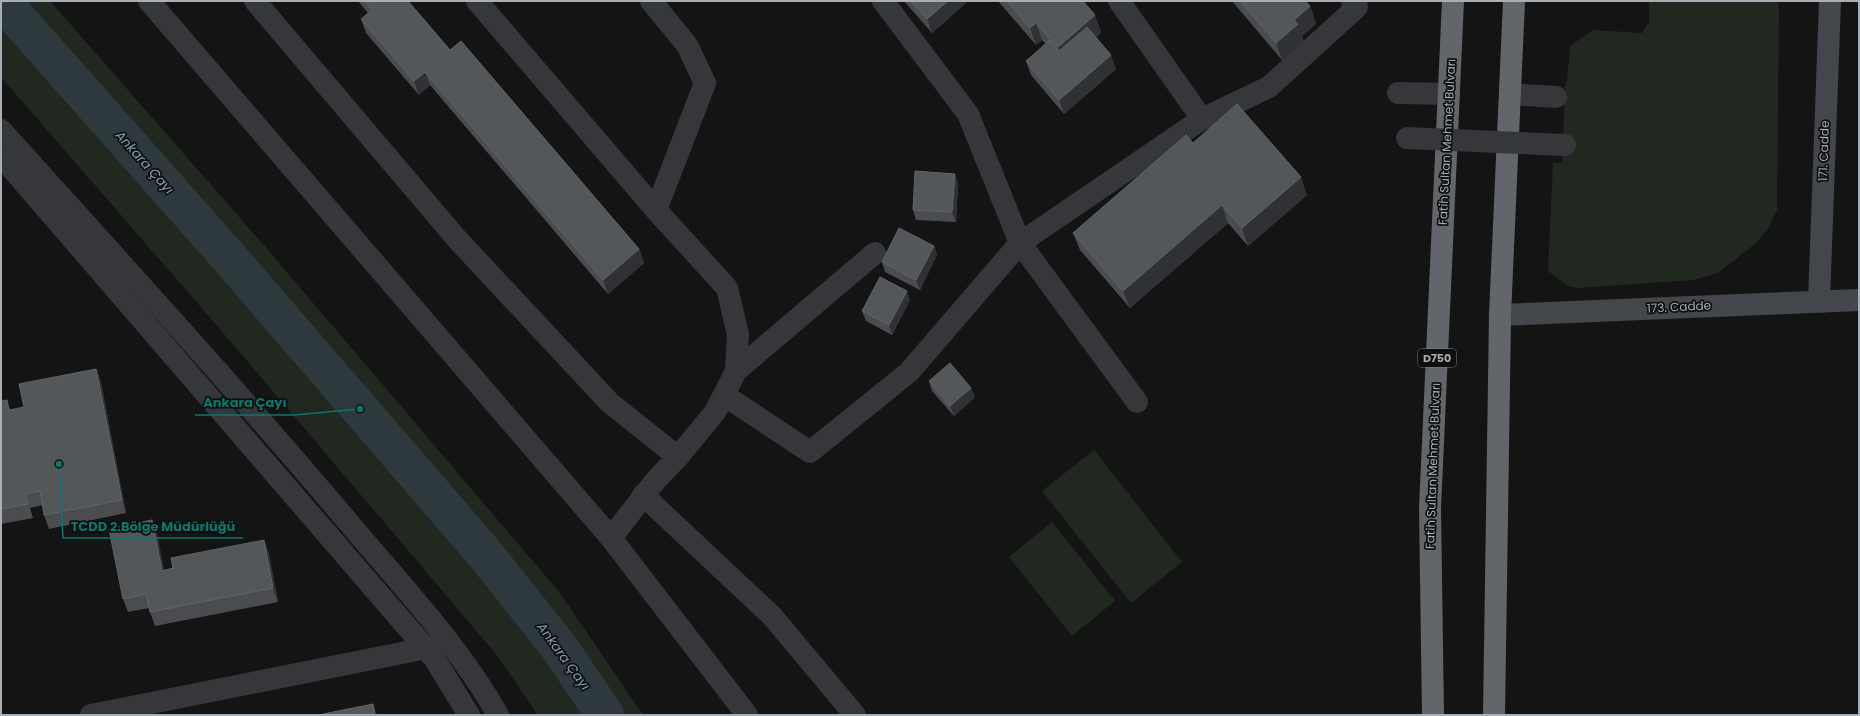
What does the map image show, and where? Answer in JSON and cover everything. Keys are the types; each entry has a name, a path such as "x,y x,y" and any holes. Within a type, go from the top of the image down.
{"highway":[{"name":"Fatih Sultan Mehmet Bulvarı","path":"1433,715 1430,508 1453,1"},
{"path":"1494,715 1500,315 1514,1"}],"street":[{"path":"149,1 611,538 747,715"},
{"path":"255,1 457,239 610,403 678,457"},
{"path":"477,1 656,210 727,288 738,334 736,371"},
{"path":"651,1 687,45 705,83 656,210"},
{"path":"883,1 968,114 1020,243 1137,402"},
{"path":"1119,1 1202,119"},
{"path":"724,395 810,452 909,372 1020,243 1202,119 1269,87 1357,7 1352,1"},
{"name":"171. Cadde","path":"1819,301 1830,1"},
{"path":"1398,93 1449,94"},
{"path":"1510,94 1556,97"},
{"path":"1,130 289,452 450,644 486,695 498,715"},
{"path":"1407,138 1565,145"},
{"path":"1,156 434,658 469,715"},
{"path":"611,538 643,495 678,457 715,412 736,371 875,253"},
{"name":"173. Cadde","path":"1500,315 1859,300"},
{"path":"643,495 772,616 855,715"},
{"path":"91,715 450,644"}],"shaded area":[{"path":"1,1 50,1 268,250 560,593 643,715 538,715 496,654 232,343 1,77"},
{"path":"1649,1 1779,1 1777,210 1768,229 1756,243 1718,273 1693,280 1578,288 1568,286 1548,271 1553,163 1562,163 1565,87 1570,46 1593,30 1642,33 1649,22"},
{"path":"1094,450 1182,562 1131,603 1042,491"},
{"path":"1052,522 1115,601 1072,636 1009,557"}],"building":[{"path":"365,1 408,1 450,50 461,41 639,249 603,280 425,72 414,81 361,19 372,10"},
{"path":"911,1 948,1 927,19"},
{"path":"1007,1 1083,1 1095,15 1058,47 1036,23 1030,28"},
{"path":"1240,1 1305,1 1310,6 1294,20 1298,24 1276,43"},
{"path":"1087,27 1111,55 1059,100 1026,61 1050,40 1059,51"},
{"path":"1237,104 1301,177 1242,228 1222,205 1123,291 1073,233 1186,135 1193,143"},
{"path":"915,171 955,174 952,212 913,210"},
{"path":"899,228 934,246 916,280 882,262"},
{"path":"880,277 907,291 889,325 862,311"},
{"path":"950,363 971,388 950,406 929,381"},
{"path":"96,369 122,500 44,515 40,491 25,494 28,504 1,509 1,401 7,400 9,410 24,407 19,384"},
{"path":"152,520 162,571 173,568 171,558 264,540 273,588 150,612 146,594 123,599 109,529"},
{"path":"373,704 375,715 323,714"}],"waterway":[{"name":"Ankara Çayı","path":"2,1 233,262 485,554 559,647 605,715"}],"place":[{"name":"Ankara Çayı","path":"360,409"},
{"name":"TCDD 2.Bölge Müdürlüğü","path":"59,464"}]}
